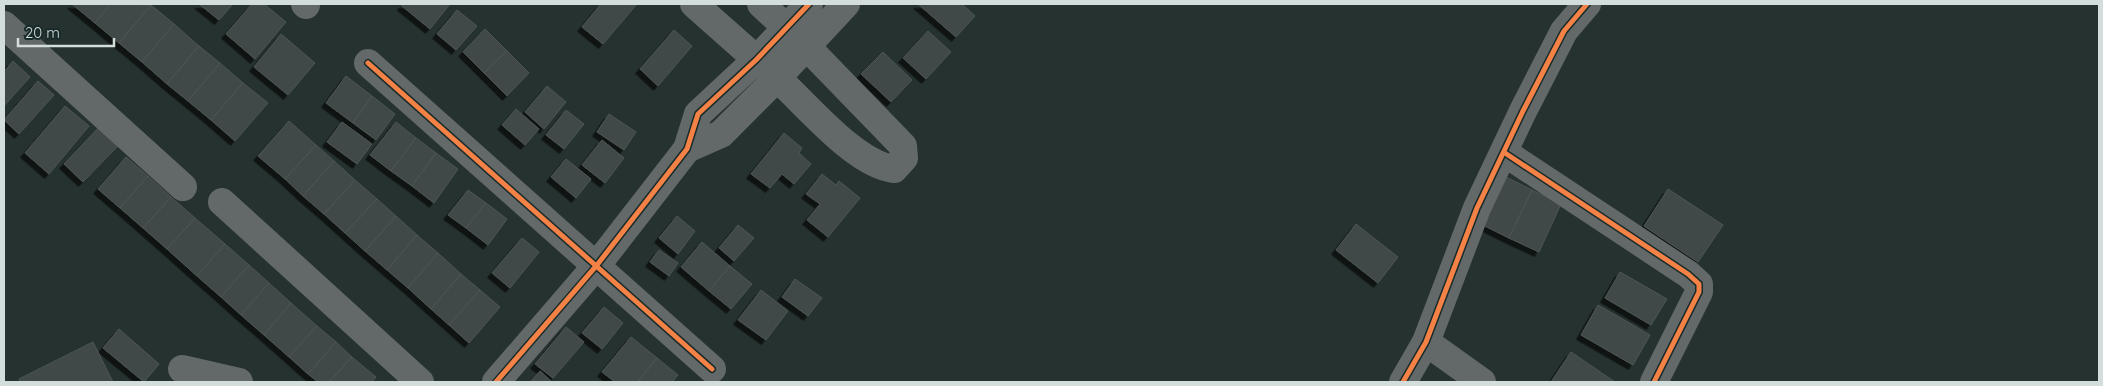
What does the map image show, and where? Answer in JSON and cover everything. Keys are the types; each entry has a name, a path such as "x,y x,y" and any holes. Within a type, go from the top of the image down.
{"street":[{"path":"694,4 848,145 882,168 894,169 904,158 903,146 761,4"},
{"path":"687,149 721,134 777,78 809,4"},
{"path":"496,382 597,265 687,149 698,114 756,60 796,37 846,4"},
{"path":"1403,382 1426,342 1477,208 1505,153 1523,111 1564,31 1587,4"},
{"path":"4,26 184,187"},
{"path":"368,64 597,265 712,369"},
{"path":"1505,153 1688,274 1699,284 1699,292 1654,382"},
{"path":"222,202 420,382"},
{"path":"1426,342 1482,382"},
{"path":"182,369 239,382"}],"building":[{"path":"72,4 111,4 95,23"},
{"path":"111,4 151,5 119,43 95,23"},
{"path":"199,4 233,4 219,20"},
{"path":"252,4 264,4 286,22 255,59 226,34"},
{"path":"403,4 450,4 430,29 402,6"},
{"path":"601,4 637,4 603,44 582,27"},
{"path":"918,4 962,4 975,16 956,37"},
{"path":"151,5 174,24 142,62 119,43"},
{"path":"457,10 477,26 456,50 437,34"},
{"path":"174,24 199,46 167,84 142,62"},
{"path":"485,29 507,51 484,73 463,52"},
{"path":"674,30 692,46 658,86 640,69"},
{"path":"928,31 951,52 926,79 903,58"},
{"path":"281,34 315,63 288,95 254,67"},
{"path":"199,46 220,63 188,101 167,84"},
{"path":"507,51 529,73 507,96 484,73"},
{"path":"883,52 912,80 891,102 861,74"},
{"path":"13,61 30,77 4,106 4,72"},
{"path":"220,63 243,83 211,120 188,101"},
{"path":"346,76 372,96 353,123 326,103"},
{"path":"38,81 54,95 19,134 4,120"},
{"path":"243,83 268,103 235,141 211,120"},
{"path":"547,86 566,102 544,129 525,112"},
{"path":"372,96 395,114 376,140 353,123"},
{"path":"65,106 89,126 49,174 25,153"},
{"path":"516,109 539,129 525,145 502,125"},
{"path":"566,110 584,124 564,149 546,135"},
{"path":"609,114 636,132 624,150 597,132"},
{"path":"289,121 316,145 285,179 258,156"},
{"path":"342,122 372,144 357,164 327,142"},
{"path":"396,122 416,138 391,171 370,155"},
{"path":"99,127 118,146 83,182 64,164"},
{"path":"784,133 802,148 799,153 811,164 794,184 782,174 770,188 751,174"},
{"path":"416,138 436,153 412,186 391,171"},
{"path":"602,140 624,158 605,183 582,165"},
{"path":"316,145 334,161 303,196 285,179"},
{"path":"436,153 458,169 434,203 412,186"},
{"path":"126,157 148,176 120,208 98,189"},
{"path":"566,159 591,179 576,198 551,177"},
{"path":"334,161 355,180 324,214 303,196"},
{"path":"822,174 836,185 839,181 860,198 828,237 807,220 820,204 806,194"},
{"path":"148,176 171,197 143,228 120,208"},
{"path":"1506,177 1532,190 1509,238 1483,225"},
{"path":"355,180 377,199 345,233 324,214"},
{"path":"1668,189 1723,225 1698,262 1644,226"},
{"path":"468,190 486,203 466,228 448,215"},
{"path":"1532,190 1561,204 1539,252 1509,238"},
{"path":"171,197 195,218 167,249 143,228"},
{"path":"377,199 396,216 365,251 345,233"},
{"path":"486,203 507,219 488,245 466,228"},
{"path":"396,216 417,235 387,270 365,251"},
{"path":"677,216 695,231 678,254 659,238"},
{"path":"195,218 225,244 197,276 167,249"},
{"path":"1356,224 1398,257 1378,283 1336,250"},
{"path":"738,225 754,238 734,261 719,248"},
{"path":"417,235 438,253 408,288 387,270"},
{"path":"522,238 539,252 510,288 492,273"},
{"path":"702,242 730,266 709,291 681,267"},
{"path":"225,244 249,265 221,297 197,276"},
{"path":"659,250 678,263 669,276 650,262"},
{"path":"438,253 461,274 431,309 408,288"},
{"path":"249,265 269,283 241,315 221,297"},
{"path":"730,266 752,284 731,309 709,291"},
{"path":"1620,272 1667,299 1651,325 1605,298"},
{"path":"461,274 480,290 449,325 431,309"},
{"path":"795,279 822,298 808,316 782,297"},
{"path":"269,283 291,303 264,335 241,315"},
{"path":"480,290 500,307 469,343 449,325"},
{"path":"761,290 788,311 766,340 738,320"},
{"path":"291,303 317,326 289,357 264,335"},
{"path":"1598,305 1650,335 1633,365 1581,335"},
{"path":"604,307 623,323 602,349 582,333"},
{"path":"317,326 336,342 308,374 289,357"},
{"path":"566,327 584,342 553,378 535,364"},
{"path":"119,329 159,364 144,382 103,348"},
{"path":"631,337 657,358 638,382 615,382 602,372"},
{"path":"93,342 113,382 20,382 19,379"},
{"path":"336,342 352,357 329,382 318,382 308,374"},
{"path":"1571,352 1615,382 1551,382"},
{"path":"352,357 376,377 372,382 329,382"},
{"path":"657,358 678,375 672,382 638,382"},
{"path":"540,371 552,382 530,382"}],"cycle path":[{"path":"496,382 597,265 687,149 698,114 756,60 809,4"},
{"path":"1403,382 1426,342 1477,208 1523,111 1564,31 1587,4"},
{"path":"368,63 712,369"},
{"path":"1505,153 1688,274 1699,284 1699,292 1654,382"}]}
